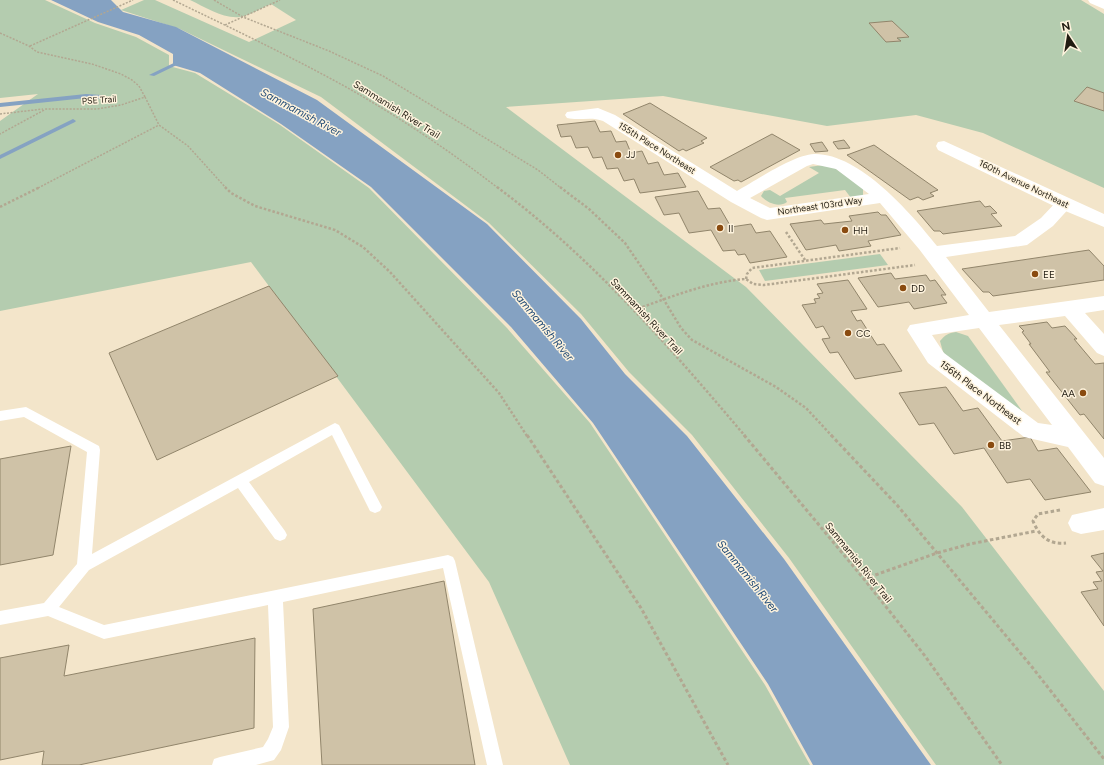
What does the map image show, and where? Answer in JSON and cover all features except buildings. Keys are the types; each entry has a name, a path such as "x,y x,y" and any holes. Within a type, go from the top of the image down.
{"street":[{"path":"1095,0 1104,5"},
{"name":"155th Place Northeast","path":"572,114 598,113 609,118 737,198"},
{"name":"160th Avenue Northeast","path":"944,146 1064,204 1104,221"},
{"name":"Northeast 103rd Way","path":"737,198 801,162 813,159 824,160 842,165 884,197"},
{"path":"884,197 925,259 984,321 1077,439 1104,476"},
{"name":"Northeast 103rd Way","path":"737,198 766,214 884,197"},
{"path":"925,259 1020,241 1047,222 1064,204"},
{"path":"984,321 1104,303"},
{"path":"1070,308 1104,348"},
{"name":"156th Place Northeast","path":"984,321 917,330 936,358 1032,430 1077,439"}],"lane":[{"path":"0,416 26,412 94,450 84,566"},
{"path":"48,609 84,566 336,428 375,507"},
{"path":"241,481 280,535"},
{"path":"0,618 48,609 104,632 448,562 495,765"},
{"path":"220,765 268,754 275,744 280,727 276,597"}],"path":[{"path":"29,46 133,0"},
{"name":"Sammamish River Trail","path":"173,0 348,88 448,150 508,195 567,246 634,310 733,422 864,579 925,656 1002,765"},
{"path":"214,0 243,17 329,50 383,76 538,170 589,209 624,243 664,300 681,328 692,340 776,387 806,408 896,505 937,553 1032,667 1104,759"},
{"path":"225,25 280,0"},
{"path":"0,33 29,46 37,52 100,67 127,76 139,86 159,125 188,146 231,193 255,206 335,230 363,246 390,272 499,393 641,608 728,765"},
{"name":"PSE Trail","path":"0,134 46,109 97,109 121,105 145,97"},
{"path":"0,114 46,109"},
{"path":"0,207 159,125"},
{"path":"774,213 805,260"},
{"path":"746,278 747,274 752,268 906,247"},
{"path":"634,310 730,279 746,278 753,284 764,285 925,259"},
{"path":"864,579 937,553 970,544 1036,531 1033,521 1038,514 1083,517"}],"green space":[{"path":"0,0 45,0 95,23 136,37 169,55 169,66 195,73 280,125 369,188 507,328 590,423 765,685 810,765 570,765 489,582 251,262 0,311 0,121 38,94 0,98"},
{"path":"144,0 155,0 249,42 296,20 271,4 248,15 234,17 214,12 190,0 1081,0 1104,14 1104,188 983,133 916,115 827,126 663,96 506,107 746,287 962,507 1104,691 1104,765 936,765 789,558 692,435 629,372 581,314 489,223 321,97 180,29 121,10"},
{"path":"823,165 832,166 863,188 863,196 851,198 845,190 785,198 787,202 777,205 766,201 761,196 764,191 770,190 780,196 819,173 809,167"},
{"path":"880,254 888,265 765,281 759,270"},
{"path":"956,332 968,336 1025,415 950,360 943,352 940,341 943,337"}],"water":[{"name":"Sammamish River","path":"51,0 111,0 123,12 176,27 317,100 487,224 581,319 625,374 687,436 784,559 931,765 813,765 768,684 593,423 511,327 371,187 281,124 200,73 173,65 173,54 139,35 98,22"}],"waterway":[{"path":"152,75 182,61"},
{"path":"0,105 86,96 101,97"},
{"path":"0,157 73,121"}],"place":[{"name":"JJ","path":"618,155"},
{"name":"II","path":"720,228"},
{"name":"HH","path":"845,230"},
{"name":"EE","path":"1035,274"},
{"name":"DD","path":"903,288"},
{"name":"CC","path":"848,333"},
{"name":"AA","path":"1083,393"},
{"name":"BB","path":"991,445"}]}
